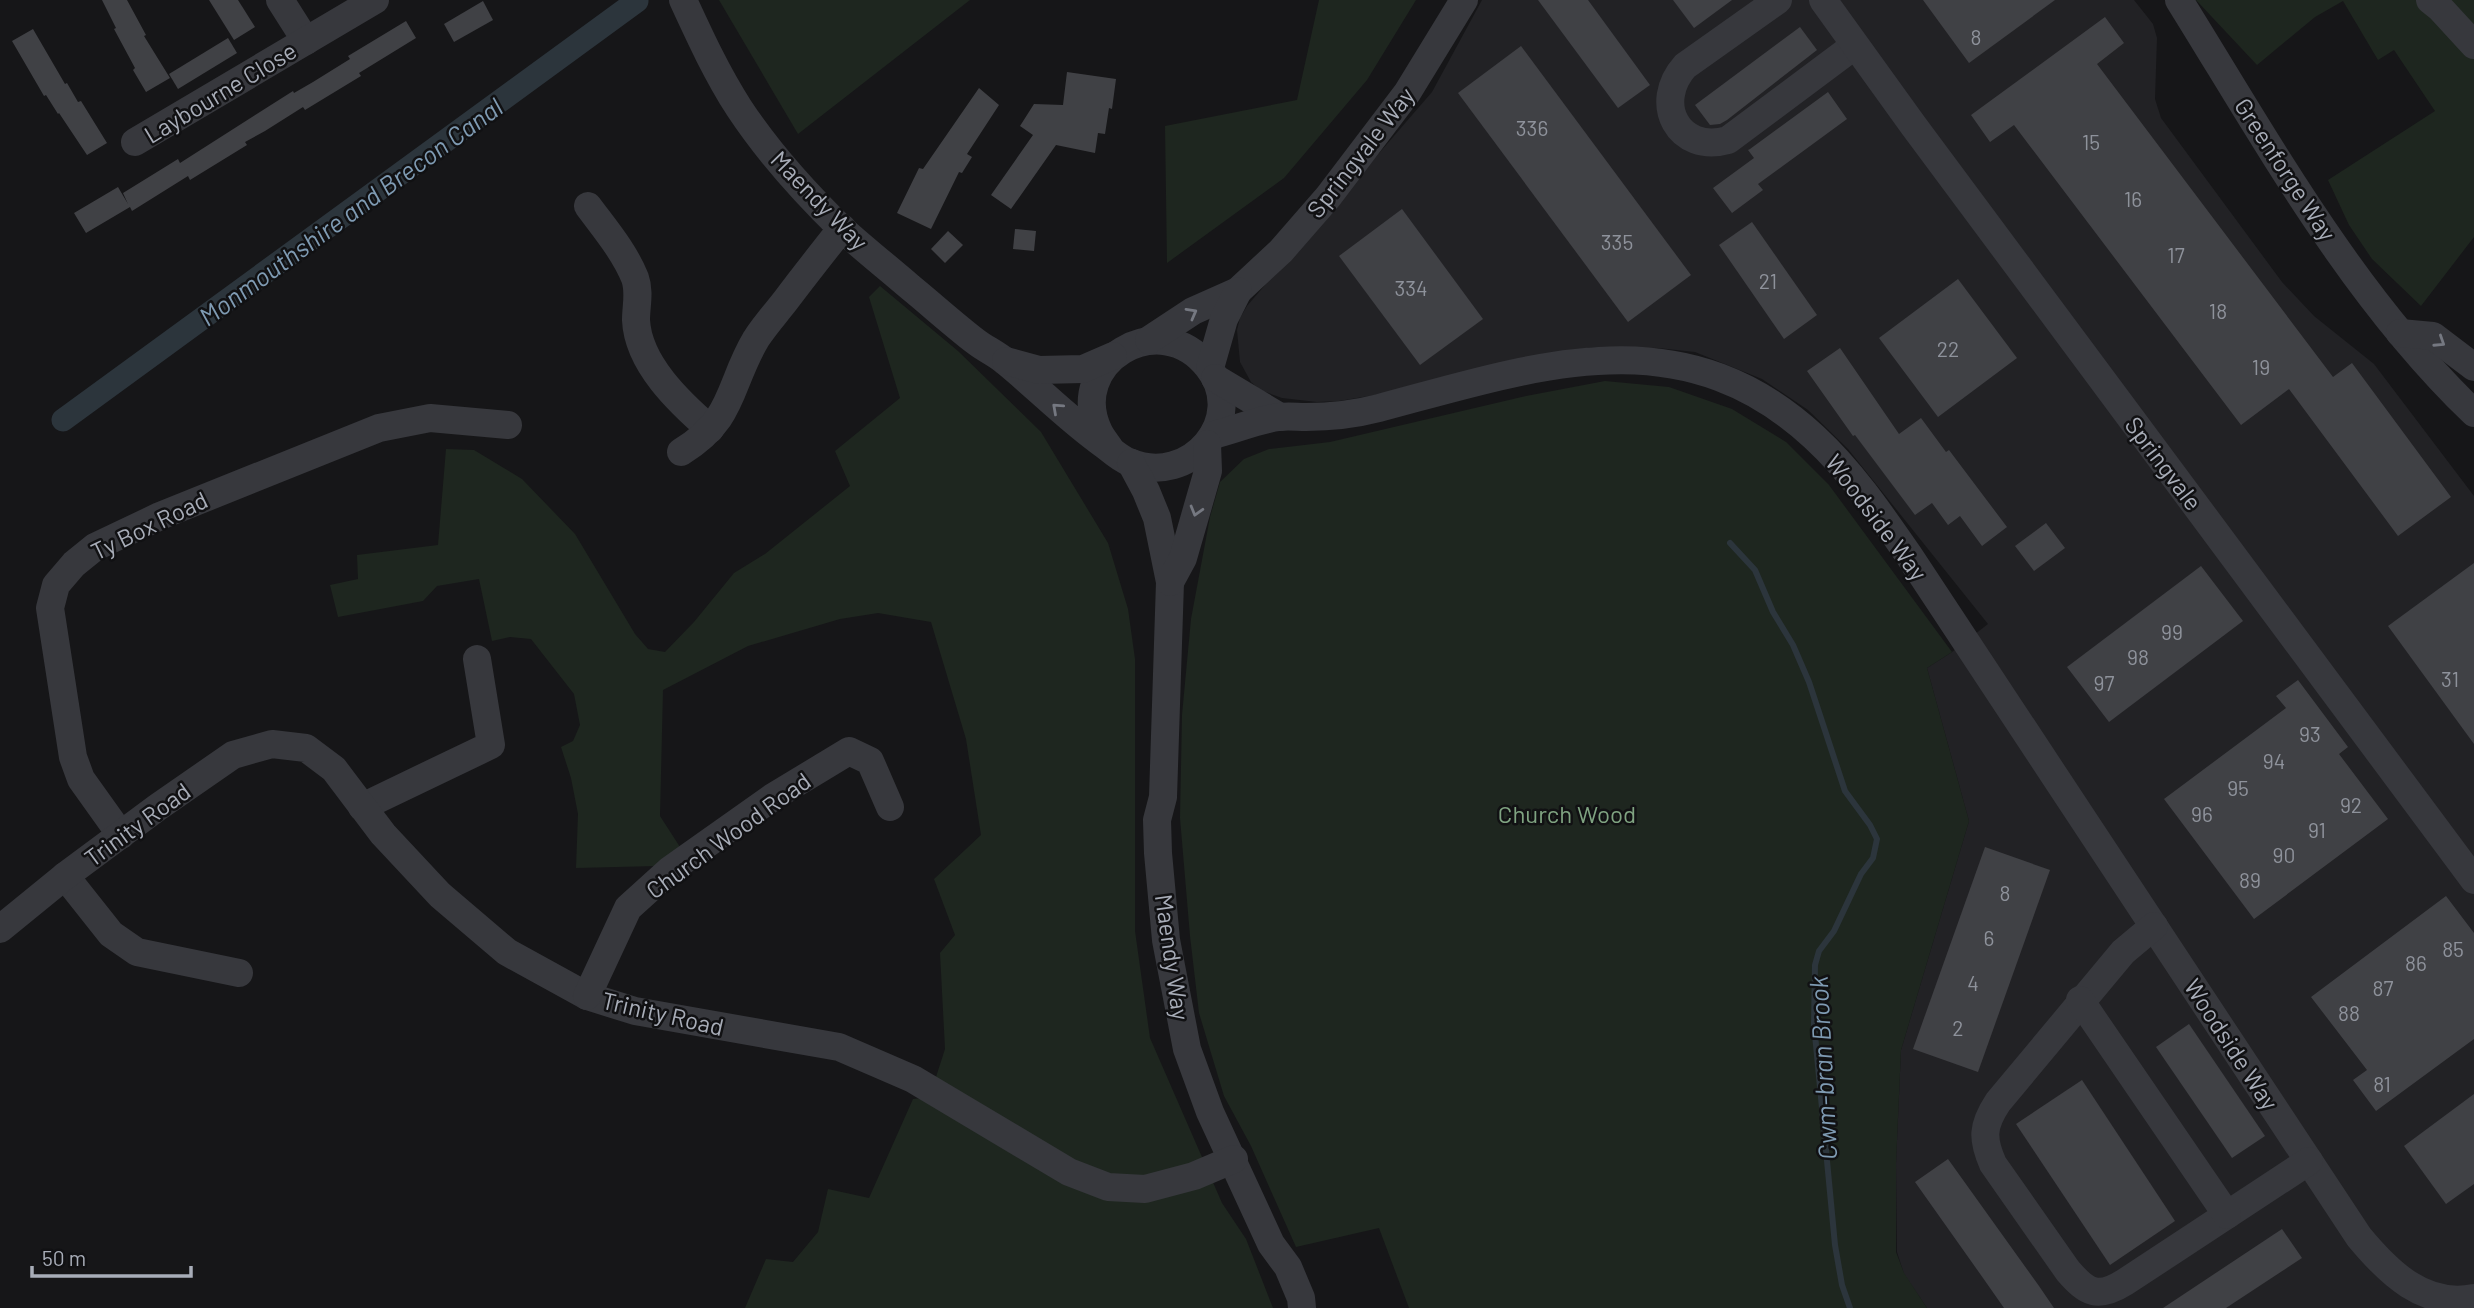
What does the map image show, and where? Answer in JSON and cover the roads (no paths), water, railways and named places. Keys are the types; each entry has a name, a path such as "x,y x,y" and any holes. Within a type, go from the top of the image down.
{"street":[{"name":"Laybourne Close","path":"280,0 306,41"},
{"name":"Laybourne Close","path":"135,142 375,0"},
{"name":"Maendy Way","path":"683,0 705,47 739,108 802,186 842,228 976,342 1004,360 1076,424 1121,456 1151,468 1166,468 1195,456 1210,440 1220,417 1220,397 1212,373"},
{"name":"Springvale Way","path":"1149,340 1193,312 1238,290 1281,251 1377,134 1407,93 1464,0"},
{"path":"1778,0 1685,66 1676,76 1671,88 1672,115 1678,127 1688,136 1709,142 1728,140 1854,46"},
{"name":"Springvale","path":"1823,0 1854,46 2474,880"},
{"name":"Greenforge Way","path":"2179,0 2313,213 2400,333 2442,382 2474,413"},
{"path":"2430,0 2474,45"},
{"path":"588,206 624,255 636,281 636,320 640,341 650,362 689,411 710,429"},
{"path":"681,452 696,443 726,408 745,360 758,337 842,228"},
{"name":"Springvale Way","path":"1212,373 1224,319 1238,290"},
{"path":"2400,333 2433,336 2474,367"},
{"name":"Maendy Way","path":"1004,360 1039,370 1083,369 1130,345 1149,340"},
{"path":"1149,340 1167,341 1183,346 1198,355 1212,373 1280,417"},
{"name":"Maendy Way","path":"1113,356 1100,373 1093,392 1093,413 1099,433 1121,456 1146,491 1157,518 1170,582 1163,797 1157,820 1157,853 1161,870 1166,940 1187,1049 1210,1111 1272,1244 1288,1268 1301,1298 1302,1308"},
{"name":"Woodside Way","path":"1210,440 1280,417 1343,415 1376,409 1490,377 1601,360 1640,360 1709,374 1751,391 1785,413 1815,438 1866,495 1910,557 2359,1237 2397,1278 2429,1295 2450,1299 2474,1298"},
{"name":"Ty Box Road","path":"121,835 81,779 73,757 50,608 56,585 74,564 95,547 160,516 379,428 430,418 508,425"},
{"name":"Maendy Way","path":"1170,582 1183,558 1208,471 1210,440"},
{"path":"362,807 491,746 477,659"},
{"name":"Trinity Road","path":"0,929 65,876 233,755 272,744 306,748 334,769 383,834 440,895 507,952 587,996 635,1011 839,1047 913,1079 1069,1172 1108,1186 1145,1189 1194,1177 1234,1159"},
{"name":"Church Wood Road","path":"587,996 628,908 670,870 773,797 849,751 870,761 890,807"},
{"path":"65,876 111,934 137,952 239,973"},
{"path":"2154,926 2123,952 2080,1000 1989,1115 1985,1146 1993,1164 2068,1271 2082,1286 2090,1291 2100,1292 2116,1287 2309,1161"},
{"path":"2080,1000 2227,1215"}],"waterway":[{"name":"Monmouthshire and Brecon Canal","path":"63,420 637,1"},
{"name":"Cwm-bran Brook","path":"1730,543 1755,570 1773,612 1793,645 1809,682 1845,791 1877,839 1873,858 1861,874 1834,931 1819,951 1815,965 1814,1024 1835,1245 1842,1285 1850,1308"}],"park label":[{"name":"Church Wood","path":"1567,813"}]}
